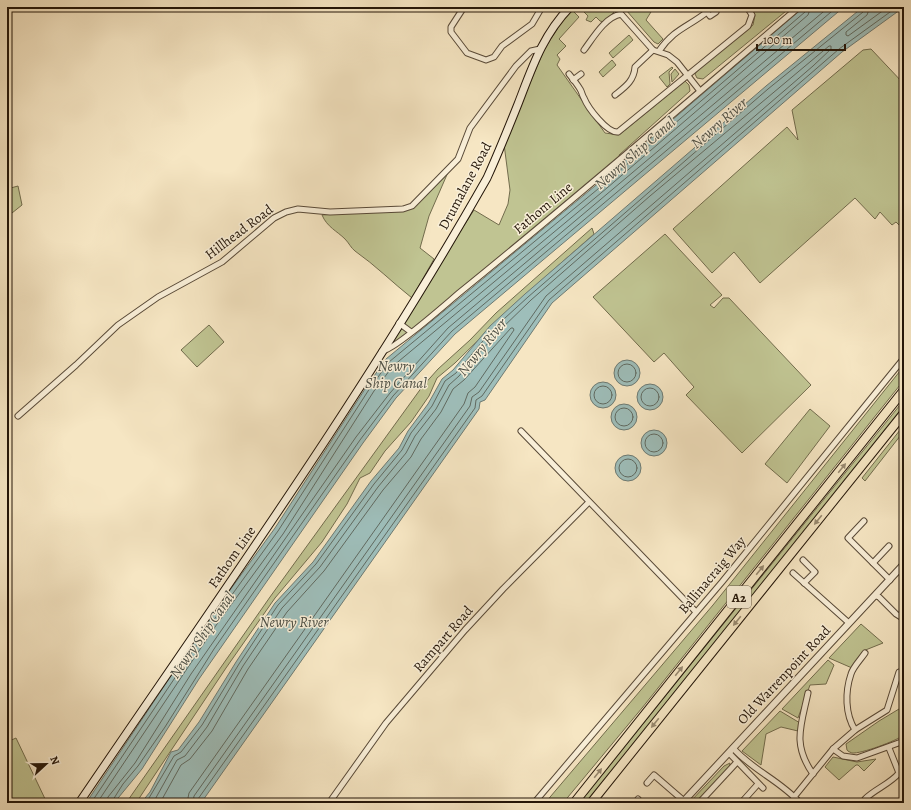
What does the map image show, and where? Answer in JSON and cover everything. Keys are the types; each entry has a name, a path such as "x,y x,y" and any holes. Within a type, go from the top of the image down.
{"highway":[{"name":"A2","path":"574,803 904,390"},
{"name":"A2","path":"591,803 904,413"}],"main road":[{"name":"Drumalane Road","path":"382,351 487,178 502,147 540,49 557,21 570,7"},
{"name":"Fathom Line","path":"79,803 277,514 382,351"}],"street":[{"path":"464,7 451,27 451,32 467,53 486,60 494,58 502,46 532,24 542,7"},
{"path":"703,7 710,16 716,12"},
{"path":"569,74 581,91 587,104 602,122 614,132 618,132 637,119 688,74 713,56 748,26 752,15 747,7"},
{"name":"Fathom Line","path":"382,351 387,350 411,332 529,237 799,7"},
{"path":"615,95 632,81 635,67 679,29 686,27 707,12"},
{"path":"584,50 609,20 615,15 621,14 656,50 677,62 700,91"},
{"name":"Hillhead Road","path":"18,416 76,365 118,325 158,297 222,262 274,218 286,212 298,209 330,212 402,209 412,206 458,159 470,128 516,66 531,50 540,49"},
{"path":"573,80 581,74"},
{"path":"399,323 411,332"},
{"name":"Ballinacraig Way","path":"534,803 696,612 904,358"},
{"path":"522,431 696,612"},
{"name":"Rampart Road","path":"330,803 386,722 465,630 503,589 589,502"},
{"path":"864,521 848,538 890,580"},
{"path":"873,563 889,546"},
{"path":"803,560 815,572 804,584"},
{"name":"Old Warrenpoint Road","path":"683,802 849,623 876,596 904,564"},
{"path":"792,573 849,623"},
{"path":"876,596 879,597 896,614 904,619"},
{"path":"855,730 850,721 846,706 851,674 865,653"},
{"path":"794,796 833,749 855,730 887,710 896,687 899,672"},
{"path":"808,693 799,744 801,754 813,774"},
{"path":"833,749 843,756 857,758 889,748 904,741"},
{"path":"733,748 749,763 794,796 800,803"},
{"path":"865,799 874,790 894,779 899,773 889,748"},
{"path":"729,753 760,786 741,803"},
{"path":"699,803 737,762"},
{"path":"647,783 654,775 683,802"}],"green space":[{"path":"579,7 654,7 646,20 663,39 658,44 654,42 626,10 616,10 604,22 600,21 596,17 591,22 586,20 588,16"},
{"path":"750,7 791,7 703,79 697,78 695,74 698,70 753,25 755,15"},
{"path":"572,10 579,17 559,39 566,46 557,55 560,59 557,65 605,133 619,135 685,81 689,85 690,91 619,155 621,159 387,351 435,270 474,210 499,225 508,204 510,190 504,144 544,50 564,18"},
{"path":"629,35 633,40 613,58 609,53"},
{"path":"871,49 904,84 904,222 900,226 896,222 892,225 880,212 875,219 855,198 760,283 734,252 712,273 673,229 787,127 798,140 792,110 863,50"},
{"path":"612,60 616,65 603,77 599,72"},
{"path":"672,67 673,68 669,72 670,84 667,87 659,77"},
{"path":"675,69 679,74 672,82 671,74"},
{"path":"449,170 429,216 420,248 434,259 412,298 354,250 345,239 329,226 322,215 405,209"},
{"path":"18,186 22,205 7,217 7,189"},
{"path":"592,228 594,234 518,301 455,363 437,378 429,396 411,422 385,451 370,473 360,478 347,504 322,542 275,598 226,668 136,803 126,803 270,597 422,387 438,369 470,340 496,313"},
{"path":"665,234 722,295 710,305 714,308 723,298 729,298 811,385 742,453 686,395 694,387 664,353 654,362 593,297"},
{"path":"209,325 224,342 197,367 181,350"},
{"path":"904,366 904,380 642,708 563,803 545,803 713,605"},
{"path":"904,400 904,408 586,803 579,803"},
{"path":"810,409 830,426 787,483 765,464"},
{"path":"904,425 904,431 865,481 862,478"},
{"path":"861,624 883,643 863,651 852,668 829,658"},
{"path":"828,660 834,665 826,684 810,685 798,718 782,709"},
{"path":"904,706 904,735 886,744 856,753 852,753 847,750 846,744"},
{"path":"780,711 800,723 798,731 781,727 766,734 761,765 742,751"},
{"path":"16,738 47,803 7,803 7,742"},
{"path":"833,757 857,762 876,759 864,771 856,765 839,780 825,767"},
{"path":"730,763 729,768 696,803 689,803 724,766"}],"water":[{"name":"Newry Ship Canal","path":"804,7 844,7 455,334 396,398 199,679 142,769 114,803 86,803 209,619 275,528 386,359 601,181"},
{"name":"Newry River","path":"863,7 904,7 842,52 552,303 485,400 480,402 479,409 201,803 141,803 150,792 171,752 178,750 199,722 275,603 313,562 371,481 399,448 408,431 428,404 442,379 453,370 490,326 766,86"},
{"path":"627,360 636,364 640,373 636,382 627,386 618,382 614,373 618,364"},
{"path":"603,382 612,386 616,395 612,404 603,408 594,404 590,395 594,386"},
{"path":"650,384 659,388 663,397 659,406 650,410 641,406 637,397 641,388"},
{"path":"624,404 633,408 637,417 633,426 624,430 615,426 611,417 615,408"},
{"path":"654,430 663,434 667,443 663,452 654,456 645,452 641,443 645,434"},
{"path":"628,455 637,459 641,468 637,477 628,481 619,477 615,468 619,459"}]}
